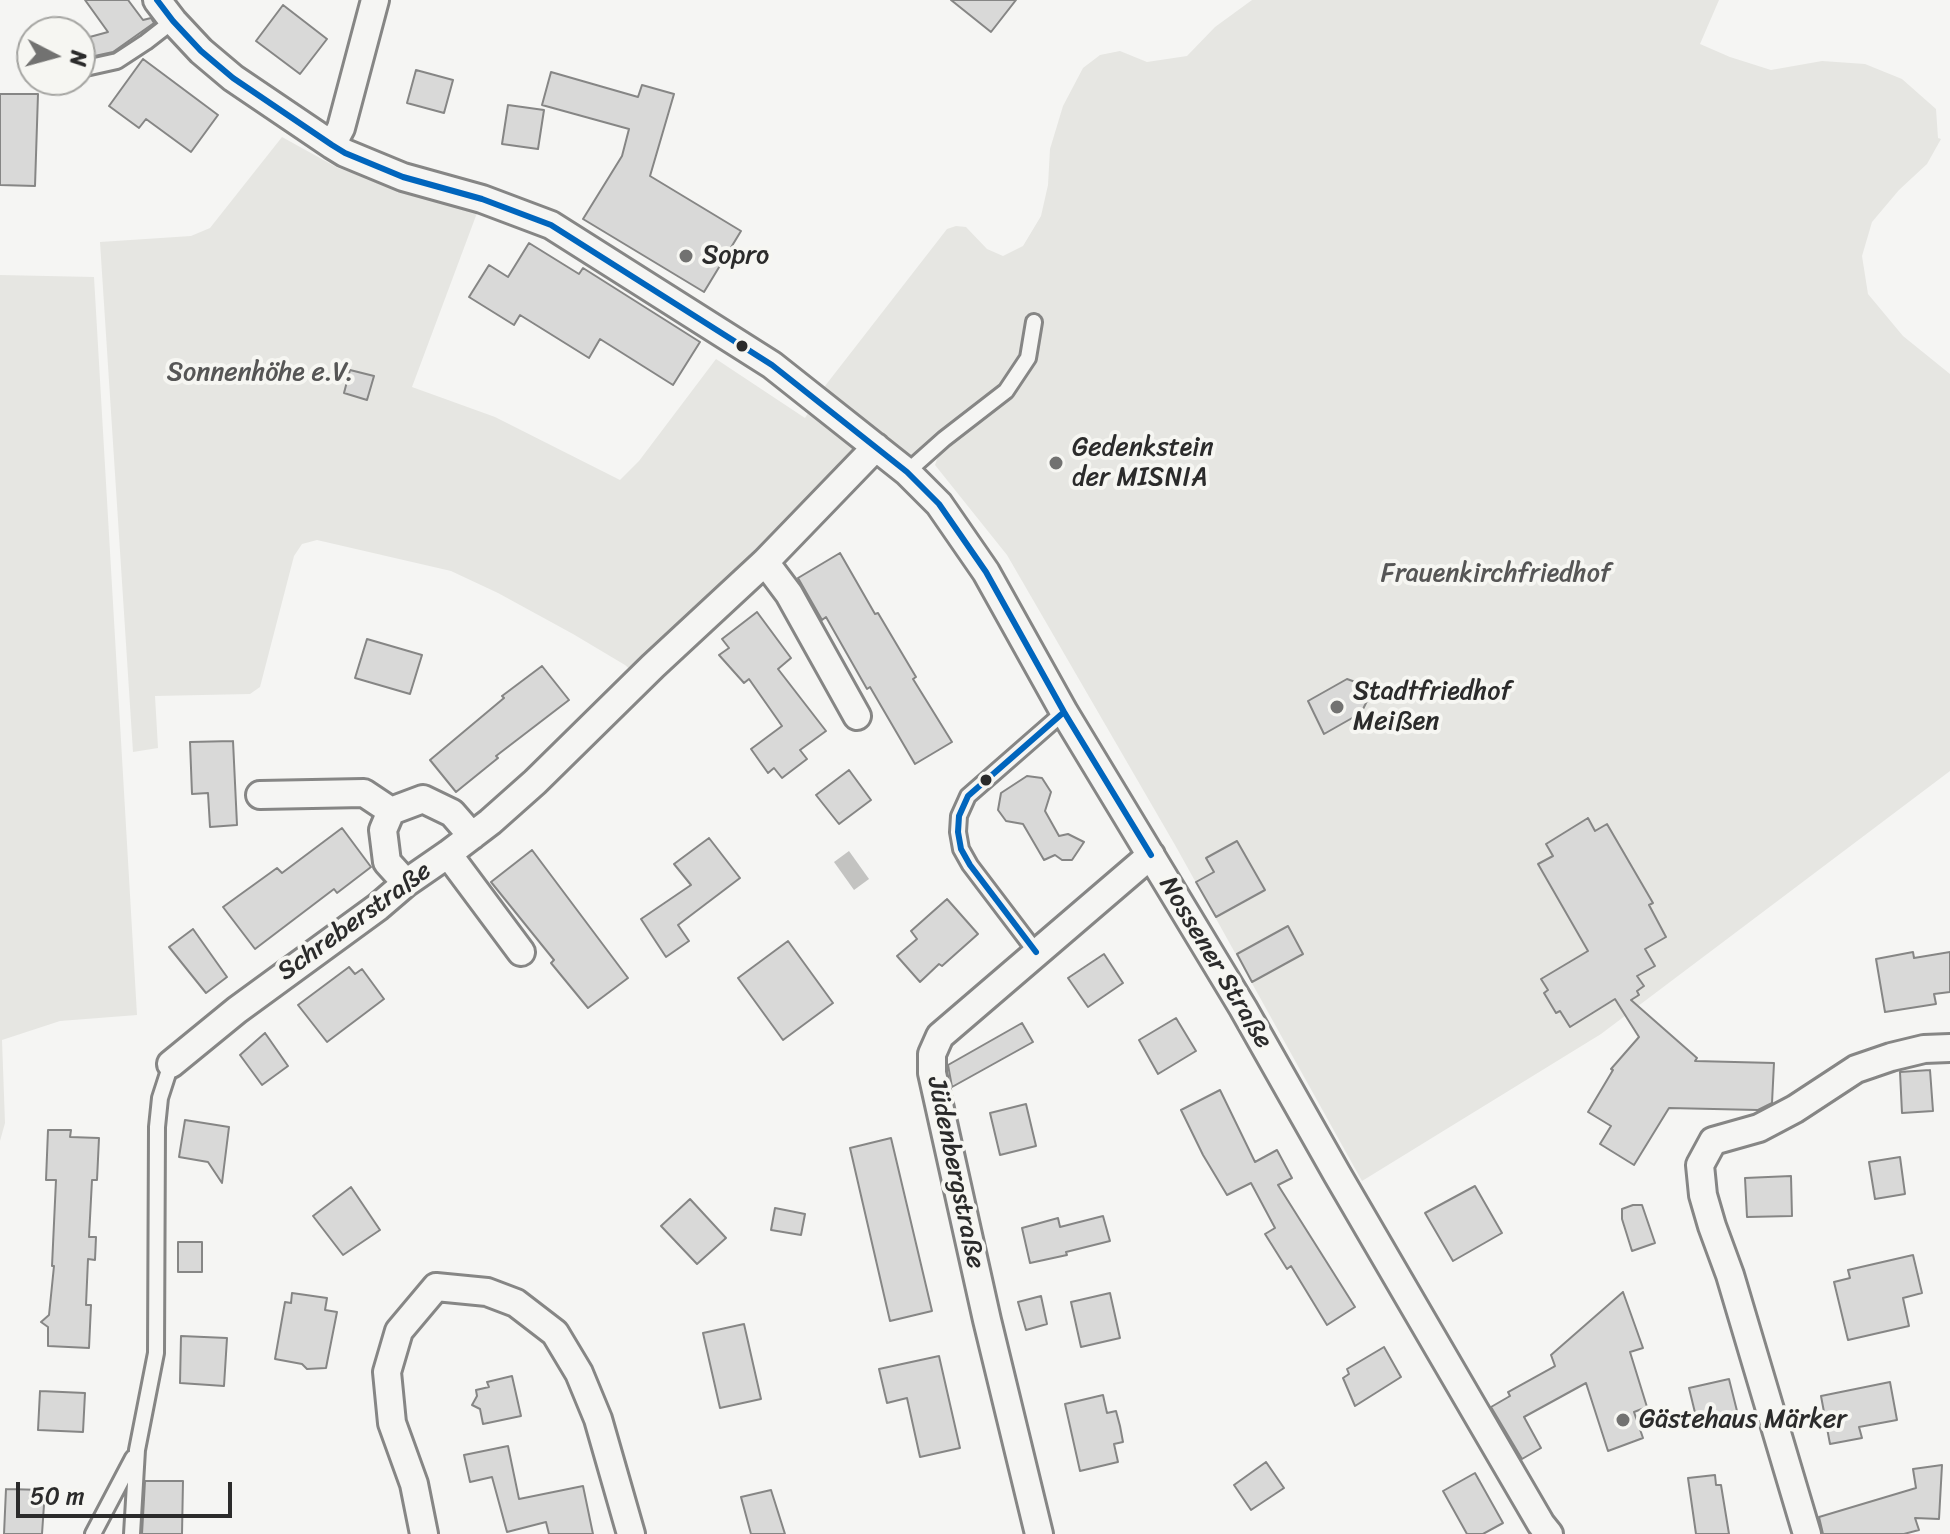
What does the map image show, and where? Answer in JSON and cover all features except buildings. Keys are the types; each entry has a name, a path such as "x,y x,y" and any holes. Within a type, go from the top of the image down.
{"street":[{"path":"332,145 341,128 375,0"},
{"name":"Nossener Straße","path":"165,10 201,51 233,78 345,153 403,177 482,199 551,225 772,365 907,472 939,504 986,572 1064,712 1243,1008 1549,1534"},
{"name":"Schreberstraße","path":"171,1064 237,1010 472,836 535,782 765,562 876,447"},
{"path":"765,562 789,594 857,716"},
{"path":"260,795 364,793 391,811"},
{"path":"406,883 387,862 383,830 391,811 423,799 452,813 472,836"},
{"path":"448,854 521,952"},
{"name":"Jüdenbergstraße","path":"1039,1534 987,1320 932,1073 932,1054 940,1036 1151,855"},
{"path":"1807,1534 1703,1195 1700,1165 1713,1141 1759,1128 1795,1109 1856,1069 1924,1049 1950,1048"},
{"path":"424,1534 414,1484 392,1423 387,1372 399,1331 436,1287 487,1292 516,1303 555,1333 579,1373 598,1419 631,1534"}],"lane":[{"path":"96,66 117,61 146,42 165,10"},
{"path":"907,472 1006,391 1028,358 1034,322"},
{"path":"1036,952 970,865 961,849 959,816 968,796 1064,712"},
{"name":"Schreberstraße","path":"132,1534 137,1450 156,1353 157,1127 160,1098 171,1064"},
{"path":"93,1534 137,1450"}],"green space":[{"name":"Frauenkirchfriedhof","path":"1252,0 1719,0 1700,44 1771,70 1822,61 1865,64 1902,79 1936,109 1938,138 1941,139 1927,164 1899,190 1872,222 1862,256 1868,294 1903,336 1950,374 1950,771 1601,1034 1362,1181 1175,845 1007,555 935,465 943,442 907,472 876,447 640,678 625,665 573,634 451,571 317,540 302,544 294,556 260,687 250,694 155,696 158,748 133,752 100,242 191,236 210,228 282,137 338,168 477,213 412,387 495,417 620,480 639,461 716,359 805,418 825,386 947,229 966,227 987,249 1003,256 1023,246 1041,216 1048,185 1050,149 1063,106 1083,68 1100,55 1120,51 1147,62 1187,56 1215,27"},
{"path":"0,275 94,277 137,1015 60,1021 2,1040 5,1123 0,1141"}],"shaded area":[{"path":"849,851 869,879 854,890 834,862"}],"transit line":[{"path":"157,0 201,51 233,78 332,145 403,177 482,199 551,225 772,365 907,472 939,504 986,572 1064,712 1151,855"},
{"path":"1036,952 970,865 961,849 959,816 968,796 1064,712"}],"place":[{"name":"Sopro","path":"686,256"},
{"name":"Gedenkstein der MISNIA","path":"1056,463"},
{"name":"Stadtfriedhof Meißen","path":"1337,707"},
{"name":"Gästehaus Märker","path":"1623,1420"}],"park label":[{"name":"Sonnenhöhe e.V.","path":"260,373"}]}
